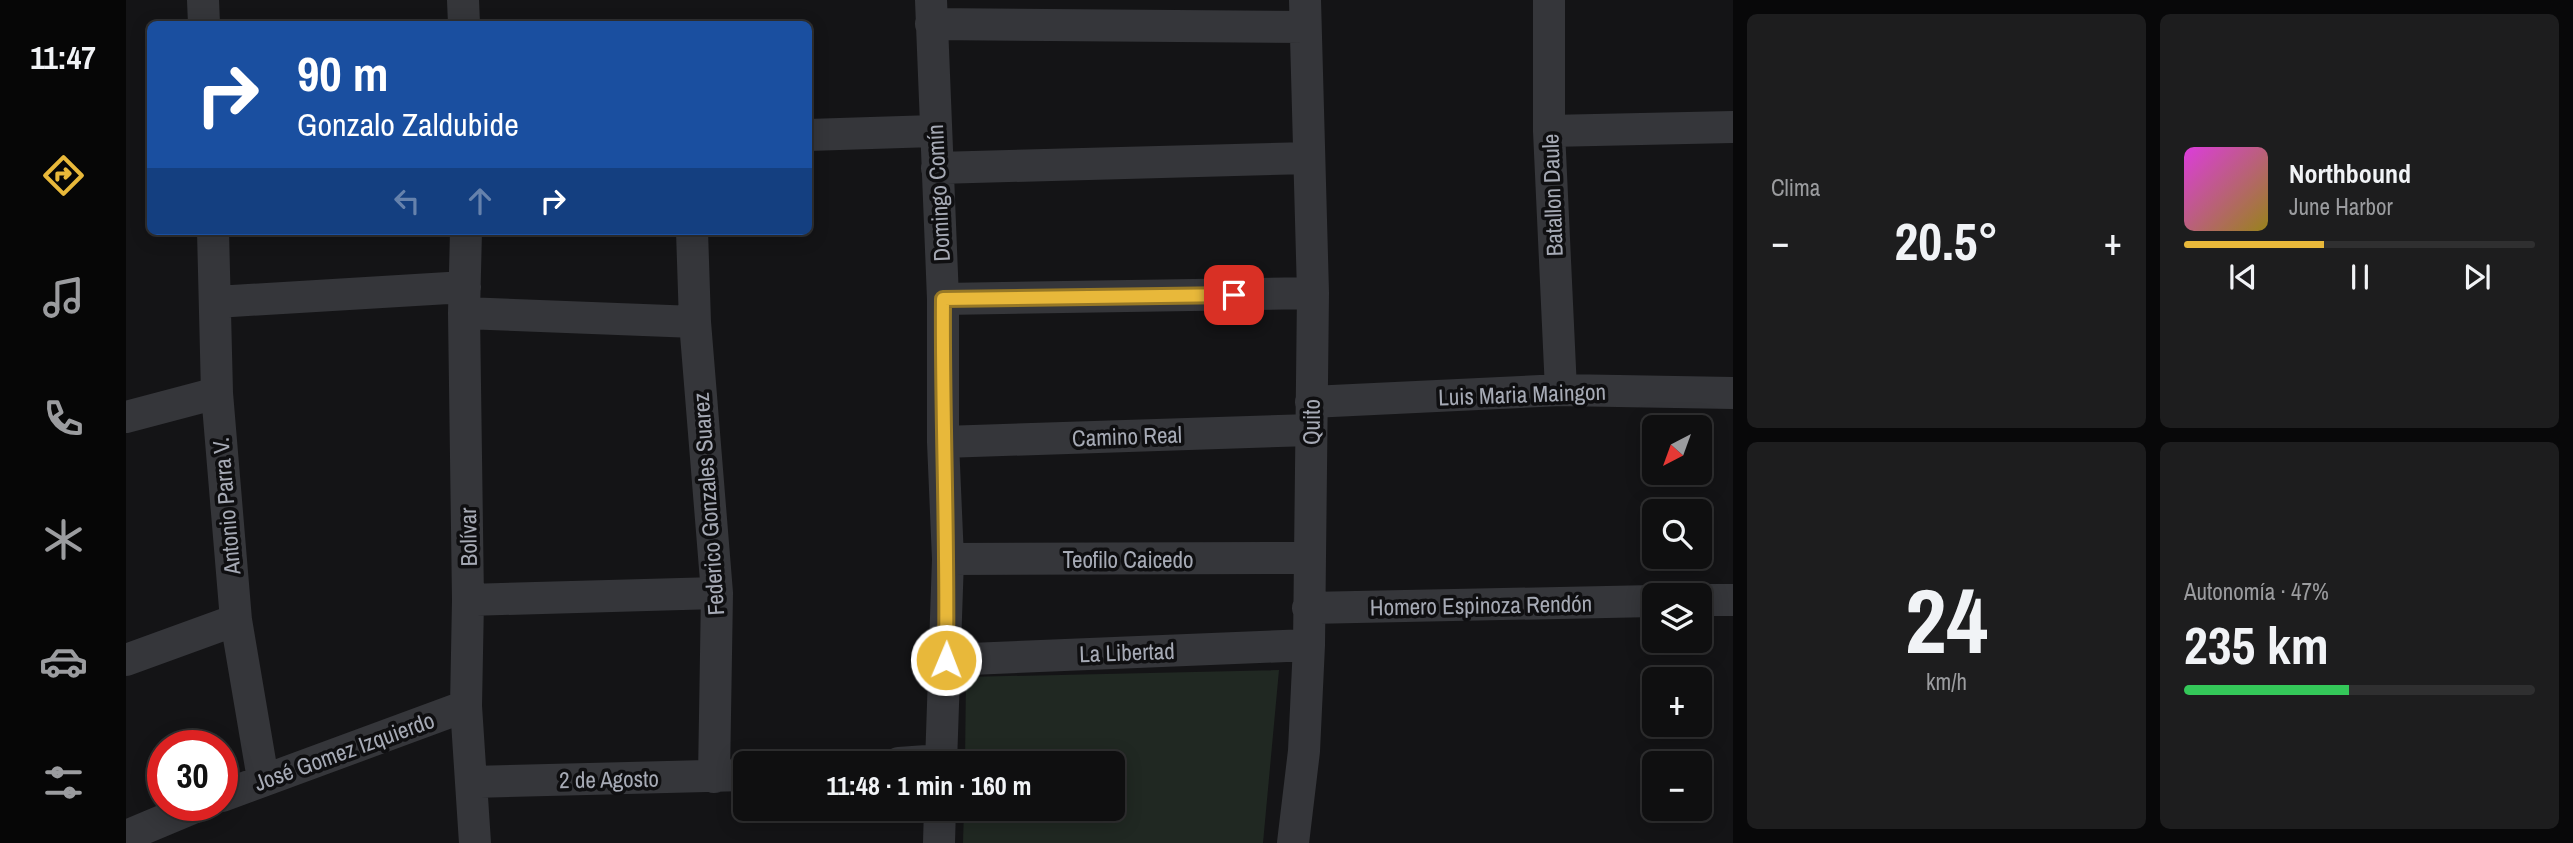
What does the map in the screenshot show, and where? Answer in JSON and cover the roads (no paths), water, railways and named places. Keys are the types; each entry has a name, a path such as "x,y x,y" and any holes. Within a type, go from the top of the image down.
{"street":[{"path":"203,0 204,21"},
{"path":"463,0 464,21"},
{"name":"Batallon Daule","path":"1549,0 1549,131 1560,390"},
{"path":"931,12 1305,13"},
{"name":"Domingo Comín","path":"931,12 943,299 943,442 948,559 941,751"},
{"name":"Quito","path":"1293,843 1304,751 1309,645 1313,293 1305,13"},
{"path":"1549,131 1733,127"},
{"path":"812,135 934,131"},
{"path":"937,168 1309,158"},
{"name":"Antonio Parra V.","path":"213,235 217,393 236,620 263,779"},
{"name":"Bolívar","path":"466,235 466,706 475,843"},
{"name":"Federico Gonzales Suarez","path":"692,235 695,321 717,593 714,777"},
{"path":"943,299 1313,293"},
{"path":"216,302 465,300 695,321"},
{"name":"Luis Maria Maingon","path":"1311,416 1560,390 1733,393"},
{"path":"126,417 217,393"},
{"name":"Camino Real","path":"943,442 1311,416"},
{"name":"Teofilo Caicedo","path":"948,559 1309,558"},
{"path":"468,600 717,593"},
{"path":"1712,600 1733,600"},
{"name":"Homero Espinoza Rendón","path":"1308,608 1642,601"},
{"path":"126,660 236,620"},
{"name":"La Libertad","path":"946,660 1309,645"},
{"name":"José Gomez Izquierdo","path":"238,789 466,706"},
{"name":"2 de Agosto","path":"471,782 733,776"},
{"path":"126,836 162,821"},
{"path":"939,843 940,821"}]}
